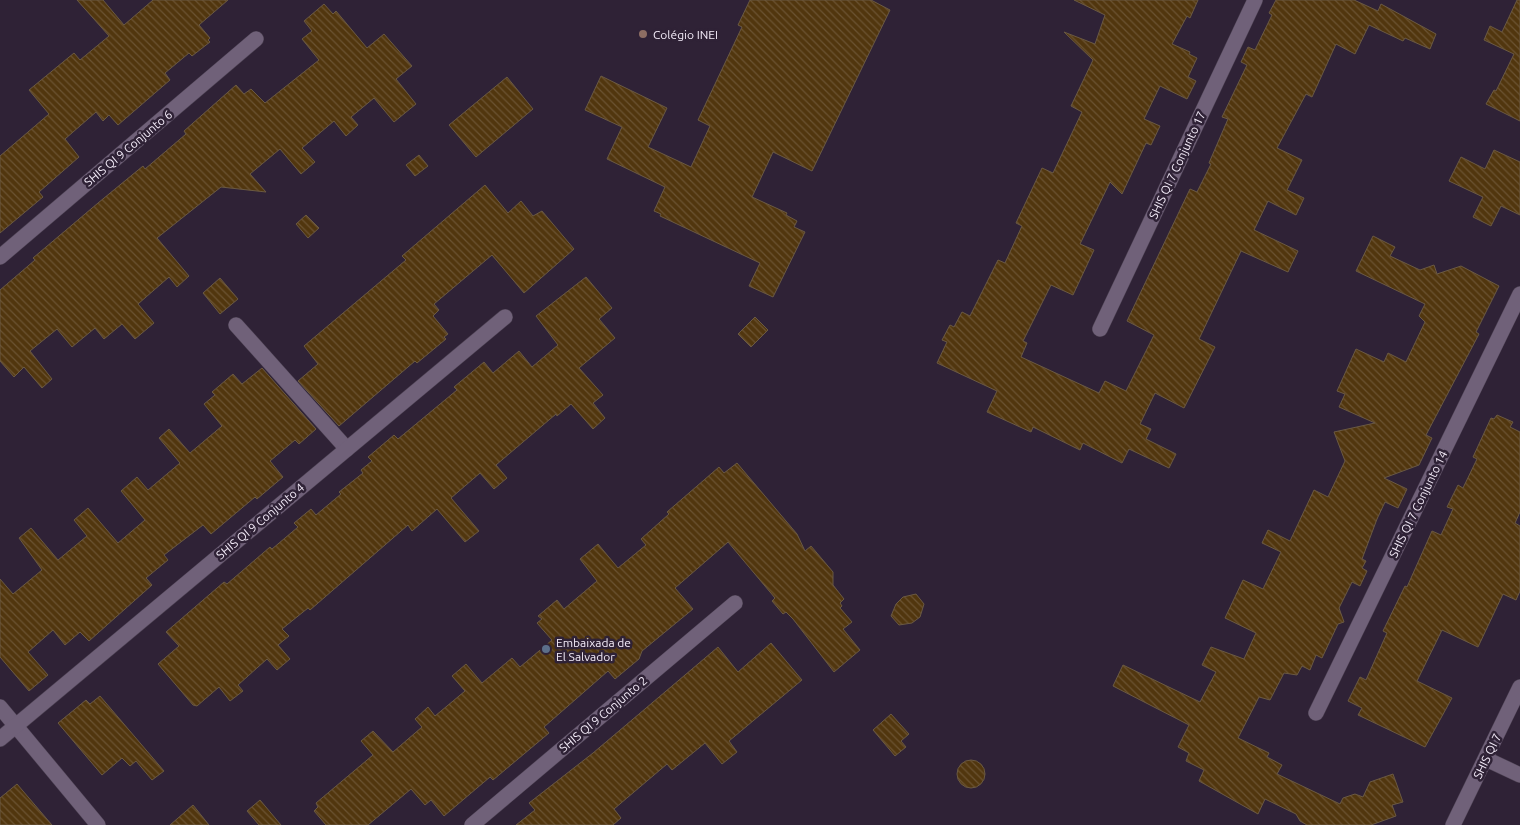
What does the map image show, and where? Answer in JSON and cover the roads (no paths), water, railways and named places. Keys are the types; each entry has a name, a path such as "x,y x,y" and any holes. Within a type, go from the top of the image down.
{"street":[{"name":"SHIS QI 7 Conjunto 17","path":"1100,329 1254,0"},
{"name":"SHIS QI 9 Conjunto 6","path":"0,258 256,39"},
{"name":"SHIS QI 7 Conjunto 14","path":"1316,713 1520,294"},
{"name":"SHIS QI 9 Conjunto 4","path":"0,739 505,317"},
{"path":"236,325 347,449"},
{"name":"SHIS QI 9 Conjunto 2","path":"472,825 735,604"},
{"name":"SHIS QI 7","path":"1453,825 1520,687"},
{"path":"0,707 98,825"},
{"path":"1486,759 1520,775"}],"place":[{"name":"Colégio INEI","path":"643,34"},
{"name":"Embaixada de El Salvador","path":"546,649"}]}
